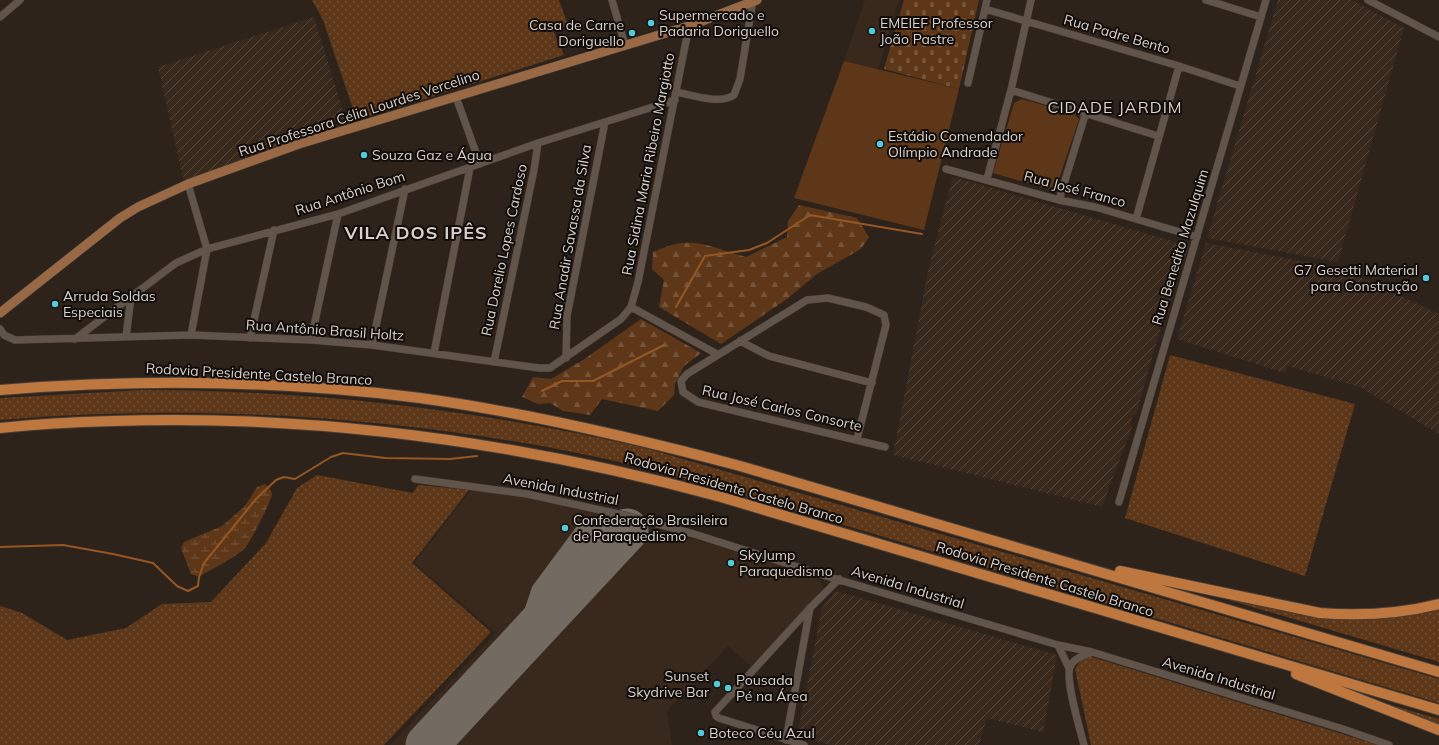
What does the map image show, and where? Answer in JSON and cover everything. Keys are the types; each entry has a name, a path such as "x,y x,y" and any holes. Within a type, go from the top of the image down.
{"highway":[{"name":"Rodovia Presidente Castelo Branco","path":"0,390 138,383 257,385 374,393 478,407 631,437 740,466 1439,672"},
{"name":"Rodovia Presidente Castelo Branco","path":"0,428 137,420 283,423 368,430 428,437 544,455 631,473 714,495 1439,710"},
{"path":"1058,559 1320,613 1352,615 1392,613 1439,604"},
{"path":"1233,650 1439,730"}],"main road":[{"name":"Rua Professora Célia Lourdes Vercelino","path":"1,310 120,218 138,207 188,184 308,141 689,26 754,0"}],"street":[{"path":"0,17 20,0"},
{"path":"612,0 625,45"},
{"path":"676,96 730,98 734,95 738,86 754,0"},
{"path":"968,83 987,0"},
{"path":"987,179 1011,90 1031,0"},
{"path":"1206,0 1261,17"},
{"name":"Rua Benedito Mazulquim","path":"1119,502 1152,385 1266,0"},
{"path":"1372,1 1439,37"},
{"name":"Rua Padre Bento","path":"985,9 1179,66 1240,86"},
{"name":"Rua Sidina Maria Ribeiro Margiotto","path":"631,307 638,282 689,26"},
{"path":"1136,219 1158,136 1179,66"},
{"path":"1011,90 1086,112 1158,136"},
{"name":"Rua Antônio Bom","path":"75,339 176,263 207,249 338,214 405,189 470,168 538,143 605,122 676,96"},
{"path":"456,97 480,164"},
{"path":"1059,200 1086,112"},
{"name":"Rua Anadir Savassa da Silva","path":"566,358 567,316 605,122"},
{"name":"Rua Dorelio Lopes Cardoso","path":"494,362 534,170 538,143"},
{"path":"434,353 470,168"},
{"name":"Rua José Franco","path":"946,169 987,179 1059,200 1095,207 1197,237"},
{"path":"188,184 207,249 191,335"},
{"path":"372,345 405,189"},
{"path":"311,340 338,214"},
{"path":"250,338 274,230"},
{"path":"126,337 131,297"},
{"path":"631,307 717,354 802,302 815,298 822,297 866,307 884,315 886,325 857,440"},
{"name":"Rua Antônio Brasil Holtz","path":"0,329 4,335 15,340 191,335 311,340 372,345 545,369 566,358 621,319 631,307"},
{"path":"740,341 769,356 872,384"},
{"name":"Rua José Carlos Consorte","path":"717,354 682,378 681,384 683,392 698,402 885,447"},
{"name":"Avenida Industrial","path":"415,479 527,494 628,516 694,534 1058,645 1092,652 1336,727 1388,745"},
{"path":"804,745 716,716 716,710 810,608 839,579"},
{"path":"786,740 810,608"},
{"path":"1058,645 1069,668 1071,687 1084,745"},
{"path":"1069,668 1074,660 1092,652"}],"shaded area":[{"name":"EMEIEF Professor João Pastre","path":"865,0 899,0 878,69 844,61"},
{"path":"1278,0 1352,0 1404,28 1338,262 1207,238"},
{"path":"314,17 345,118 313,131 310,138 184,182 158,67"},
{"path":"953,177 1189,246 1159,333 1136,414 1133,415 1130,423 1132,427 1102,507 893,455 929,266"},
{"path":"1206,243 1343,269 1439,314 1439,434 1360,387 1288,366 1285,373 1177,339"},
{"path":"471,490 535,499 619,518 745,554 820,580 823,589 751,666 728,646 667,711 672,745 390,745 496,633 414,563"},
{"path":"836,591 1057,655 1043,732 987,718 979,745 831,745 797,736 822,608"}],"green space":[{"path":"312,0 559,0 568,25 553,31 564,55 364,118 355,115 323,20"},
{"path":"904,0 979,0 959,89 884,69"},
{"name":"Estádio Comendador Olímpio Andrade","path":"844,61 959,89 924,230 794,198"},
{"path":"1022,99 1074,114 1079,119 1055,191 993,173 1014,103"},
{"path":"799,205 857,218 869,237 861,249 817,274 787,299 721,344 659,307 664,280 652,269 653,252 679,244 690,243 710,246 746,257 787,237 788,221"},
{"path":"641,319 701,353 684,366 675,384 674,395 658,411 602,399 590,415 563,411 550,403 538,404 522,397 533,377 551,379 583,360"},
{"path":"1170,355 1355,404 1305,576 1125,518"},
{"path":"143,390 270,394 333,398 396,405 521,423 645,448 1439,679 1439,703 767,502 662,472 597,457 524,443 449,432 375,423 300,417 225,413 150,413 75,415 0,420 0,398"},
{"path":"317,475 413,493 418,485 469,490 412,563 491,632 384,745 0,745 0,606 22,613 67,640 126,628 162,604 211,602 266,543 297,488"},
{"path":"265,484 271,491 271,498 247,546 235,556 199,577 191,574 181,548 184,542 222,526 245,506 257,487"},
{"path":"1212,595 1313,615 1439,607 1439,662"},
{"path":"1087,657 1092,657 1378,745 1091,745 1075,669 1081,660"},
{"path":"1384,703 1439,719 1439,726 1384,706"}],"waterway":[{"path":"676,307 705,256 749,250 767,243 810,215 922,234"},
{"path":"542,391 562,381 593,381 664,345"},
{"path":"0,547 63,545 153,563 177,586 188,591 198,586 199,577 204,563 256,499 276,480 284,477 295,479 331,457 343,453 385,458 450,459 477,456"}],"taxiway":[{"path":"527,637 532,614 540,590 586,528 627,530"},
{"path":"547,581 585,575"}],"runway":[{"path":"427,745 627,530"}],"place":[{"name":"Supermercado e Padaria Doriguello","path":"651,23"},
{"name":"EMEIEF Professor João Pastre","path":"872,31"},
{"name":"Casa de Carne Doriguello","path":"632,33"},
{"name":"Estádio Comendador Olímpio Andrade","path":"880,144"},
{"name":"Souza Gaz e Água","path":"364,155"},
{"name":"G7 Gesetti Material para Construção","path":"1426,278"},
{"name":"Arruda Soldas Especiais","path":"55,304"},
{"name":"Confederação Brasileira de Paraquedismo","path":"565,528"},
{"name":"SkyJump Paraquedismo","path":"731,563"},
{"name":"Sunset Skydrive Bar","path":"717,684"},
{"name":"Pousada Pé na Área","path":"728,688"},
{"name":"Boteco Céu Azul","path":"701,733"}],"district":[{"name":"CIDADE JARDIM","path":"1115,107"},
{"name":"VILA DOS IPÊS","path":"416,233"}]}
